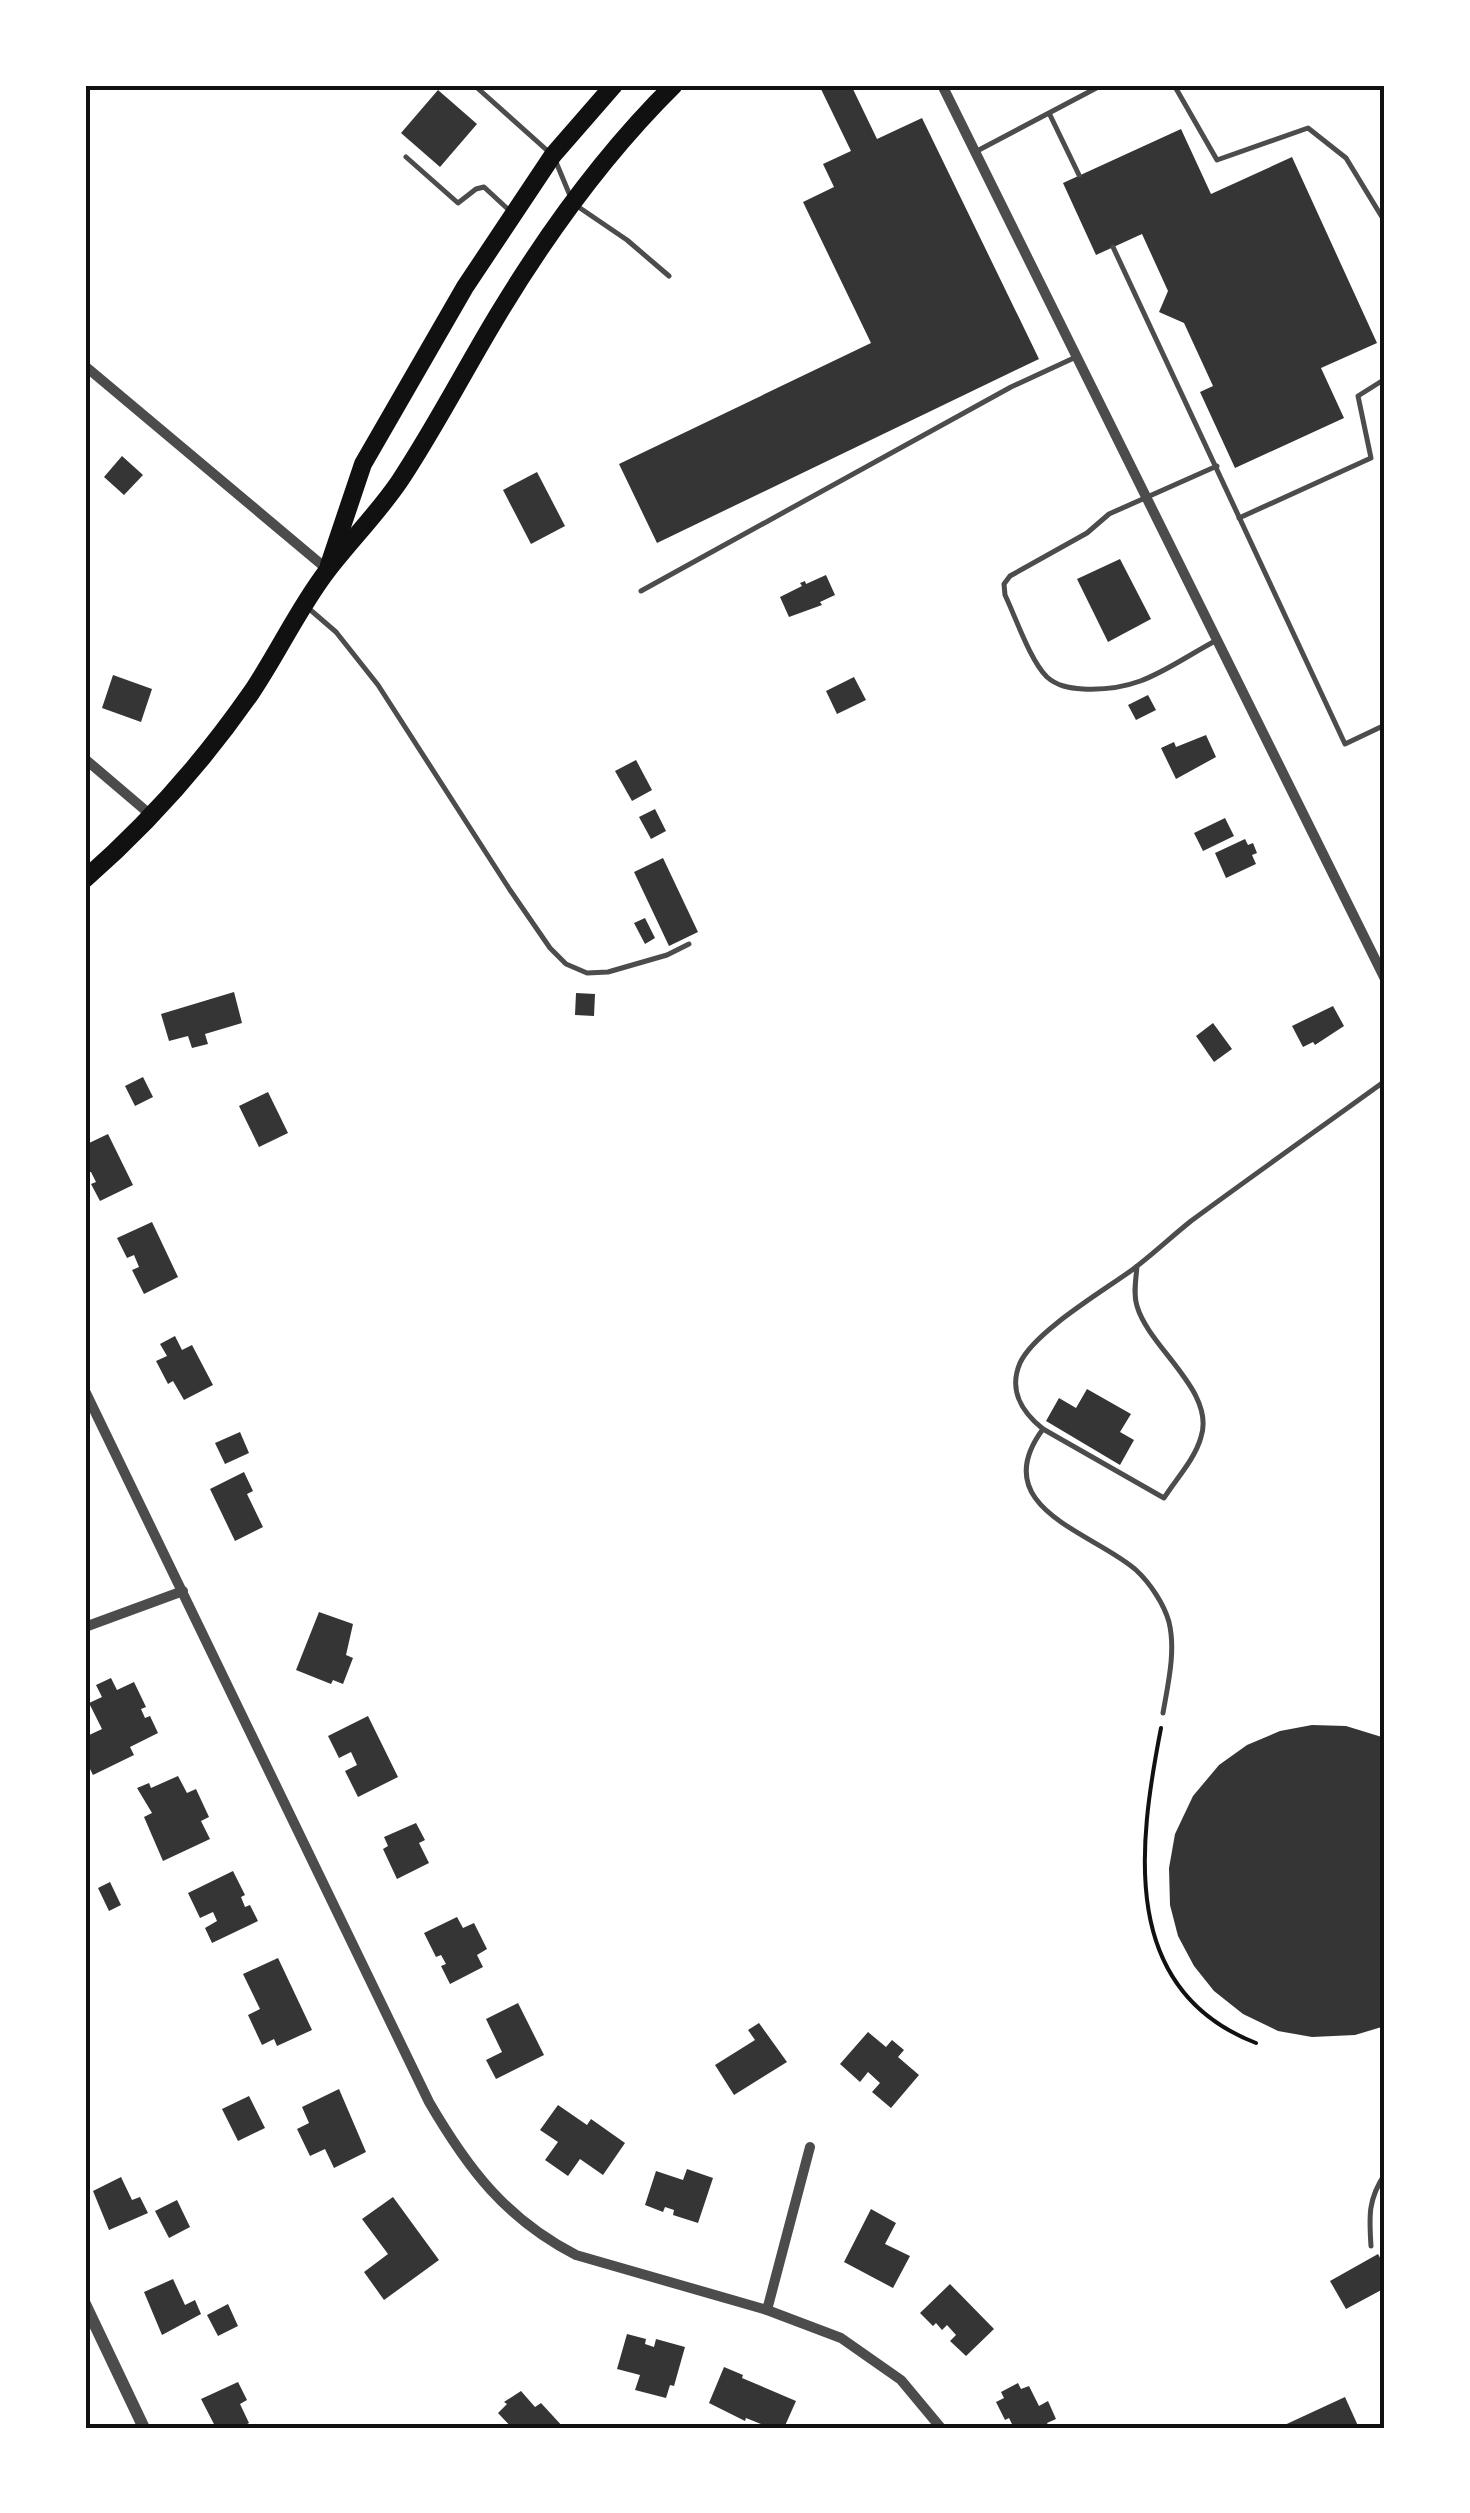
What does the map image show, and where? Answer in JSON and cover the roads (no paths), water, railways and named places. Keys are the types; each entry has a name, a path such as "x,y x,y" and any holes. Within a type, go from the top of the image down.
{"main road":[{"path":"328,570 363,464 465,287 553,155 614,85"},
{"path":"85,878 186,780 251,692 328,570 398,484 501,310 572,202 674,85"}],"street":[{"path":"942,85 1385,979"},
{"path":"85,366 328,570"},
{"path":"85,759 152,817"},
{"path":"85,1391 429,2102 453,2144 480,2179 514,2216 576,2254 767,2310 841,2338 901,2380 941,2428"},
{"path":"85,1626 183,1591"},
{"path":"767,2310 810,2147"},
{"path":"85,2304 144,2428"}],"lane":[{"path":"474,85 553,155 572,202 628,240 669,276"},
{"path":"976,151 1102,85"},
{"path":"1174,85 1217,160 1308,128 1346,158 1385,222"},
{"path":"1049,114 1079,175"},
{"path":"406,157 458,203 484,187 514,214"},
{"path":"1113,247 1345,744 1385,725"},
{"path":"641,591 1010,387 1076,357"},
{"path":"1239,518 1371,458 1358,396 1385,379"},
{"path":"1217,466 1109,514 1087,532 1010,576 1004,584 1004,595 1040,668 1062,686 1124,688 1161,675 1217,640"},
{"path":"305,604 336,632 378,685 500,876 550,948 566,964 586,973 608,972 689,944"},
{"path":"1136,1266 1136,1303 1144,1322 1194,1393 1204,1425 1198,1447 1164,1498 1042,1429 1025,1415 1016,1396 1018,1367 1025,1354 1052,1328 1187,1224 1385,1081"},
{"path":"1042,1429 1031,1444 1027,1467 1031,1488 1042,1507 1054,1521 1136,1570 1154,1592 1168,1620 1172,1652 1164,1713"},
{"path":"1371,2246 1368,2209 1385,2174"}]}
